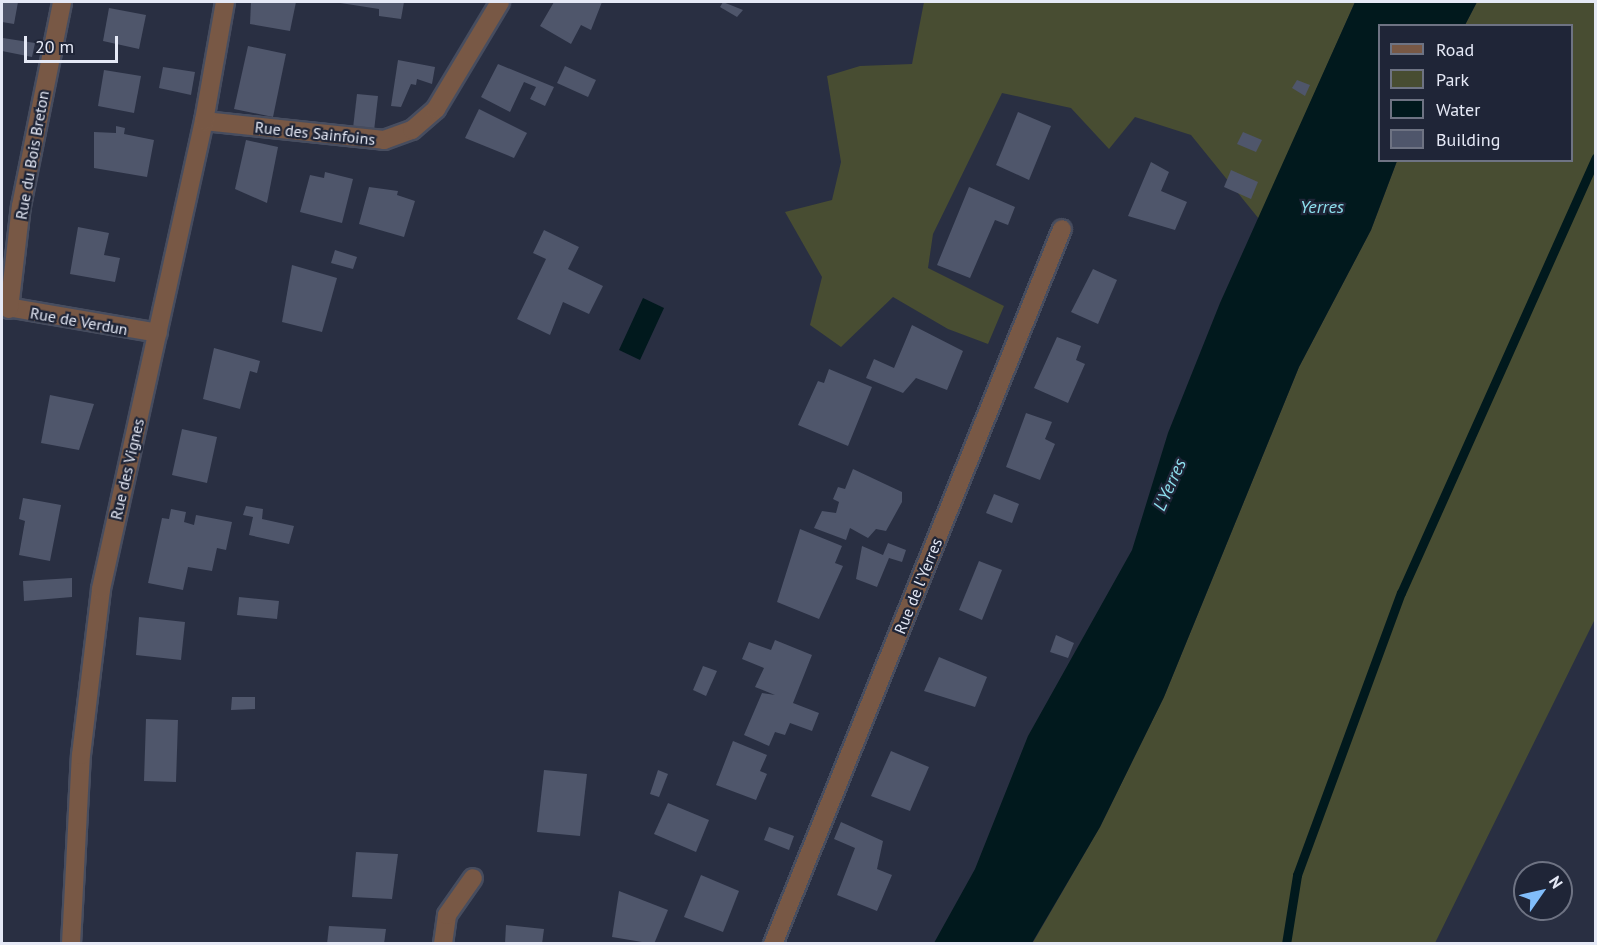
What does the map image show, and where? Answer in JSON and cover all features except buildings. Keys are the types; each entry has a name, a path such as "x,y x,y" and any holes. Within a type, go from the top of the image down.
{"street":[{"name":"Rue du Bois Breton","path":"5,308 21,206 62,2"},
{"name":"Rue des Vignes","path":"71,944 81,755 101,589 204,121 225,2"},
{"name":"Rue des Sainfoins","path":"204,121 384,140 412,130 436,109 500,2"},
{"name":"Rue de l'Yerres","path":"773,944 1062,229"},
{"name":"Rue de Verdun","path":"5,308 158,333"},
{"path":"443,944 447,915 473,878"}],"green space":[{"path":"924,2 1355,2 1259,219 1191,135 1135,117 1109,149 1071,108 1002,93 933,234 928,268 1004,306 988,344 948,329 893,297 841,347 810,325 822,277 785,212 832,200 841,162 827,76 860,66 912,64"},
{"path":"1477,2 1595,2 1595,619 1435,943 1032,944 1100,827 1164,697 1299,367 1371,230 1397,162 1573,162 1573,24 1466,24"}],"water":[{"name":"Yerres","path":"1355,2 1477,2 1466,24 1378,24 1378,162 1397,162 1371,230 1299,367 1164,697 1100,827 1032,943 934,943 975,869 1028,736 1132,550 1168,433 1220,303"},
{"path":"643,298 664,308 640,360 619,350"}],"waterway":[{"path":"1286,944 1297,875 1401,593 1596,158"}],"water label":[{"name":"L'Yerres","path":"1170,485"}]}
